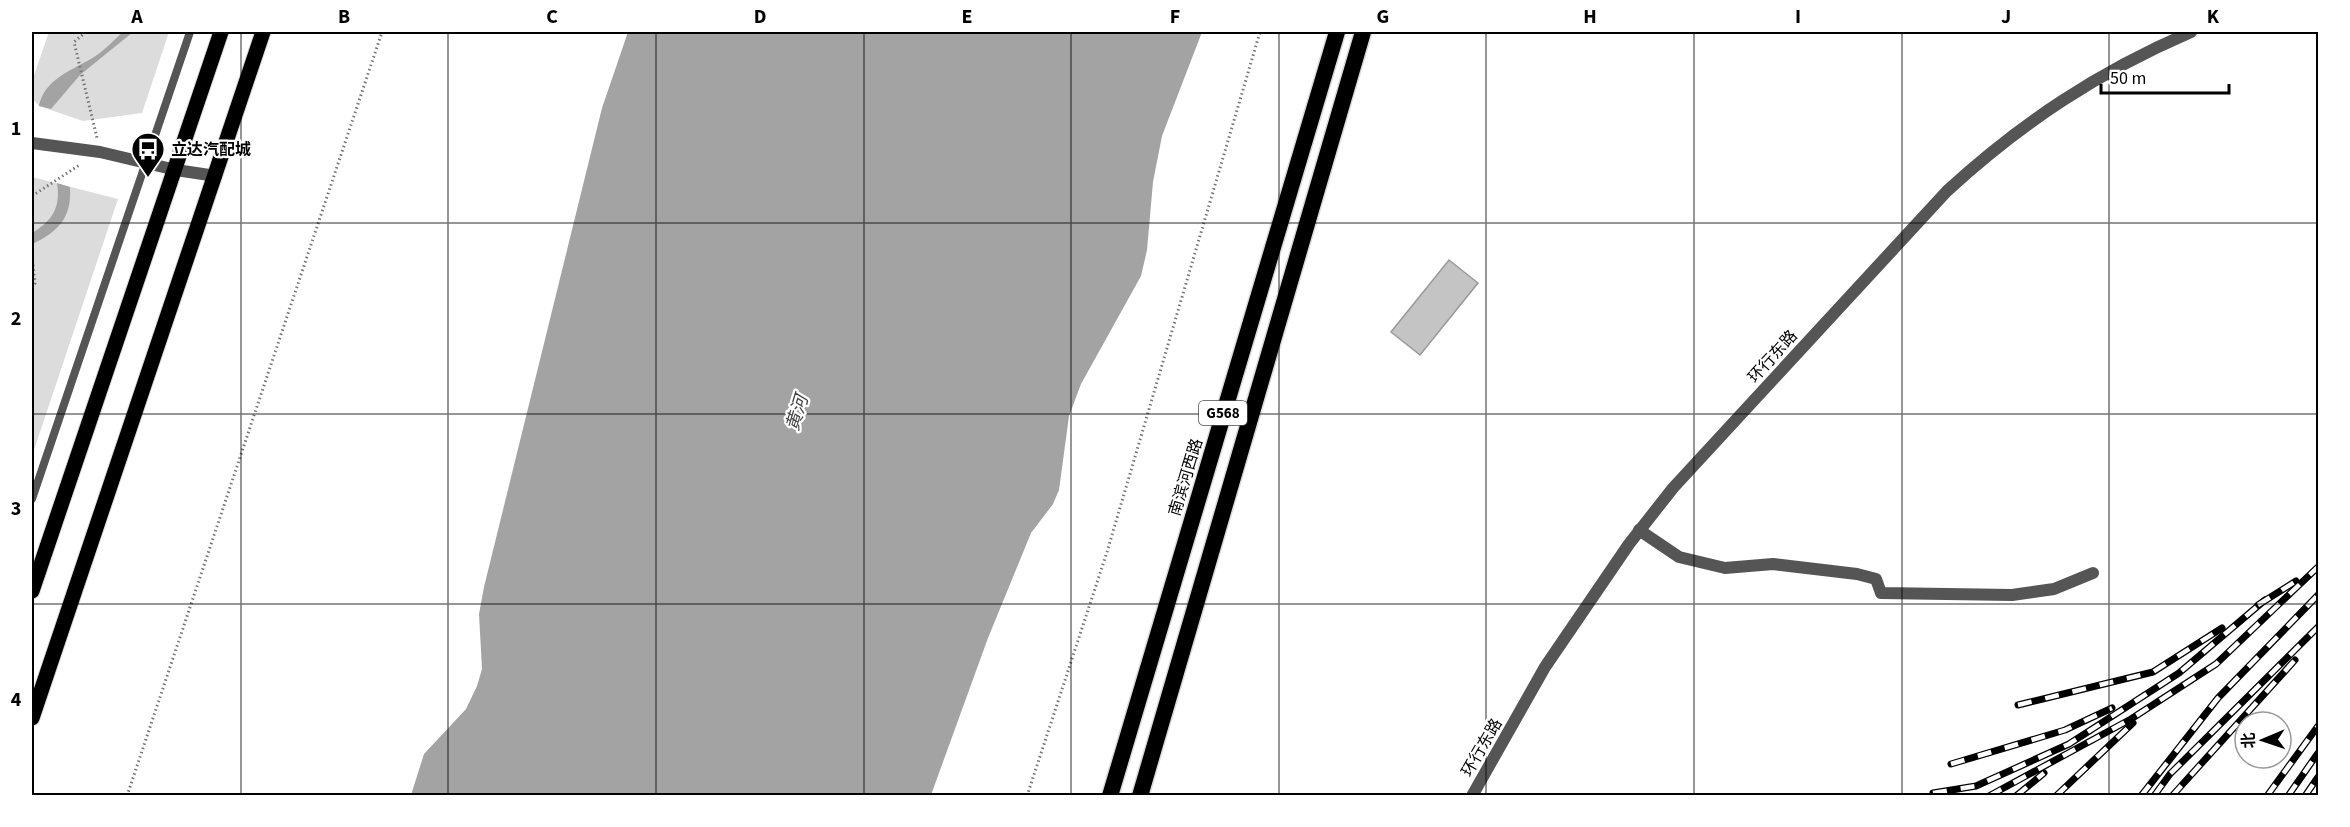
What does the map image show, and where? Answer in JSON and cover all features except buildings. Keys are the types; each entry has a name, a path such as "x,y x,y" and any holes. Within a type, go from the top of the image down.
{"highway":[{"name":"南滨河西路","path":"1110,795 1337,32"},
{"name":"G568","path":"1140,795 1363,32"}],"main road":[{"path":"32,591 176,170 220,32"},
{"path":"32,718 263,32"}],"street":[{"name":"环行东路","path":"1472,795 1545,667 1594,592 1673,488 1954,184 1994,148 2039,114 2174,35 2192,32"},
{"path":"32,143 100,152 176,170 216,176"},
{"path":"1640,530 1679,557 1725,568 1773,564 1857,574 1876,579 1881,593 2012,595 2054,590 2092,573"}],"lane":[{"path":"32,499 190,32"}],"path":[{"path":"86,32 74,42 86,92"},
{"path":"127,795 381,32"},
{"path":"1027,795 1107,552 1260,32"},
{"path":"32,196 53,183"},
{"path":"32,256 35,283 32,288"}],"shaded area":[{"path":"49,32 169,32 142,113 83,121 39,106 32,98 32,81"},
{"path":"32,177 118,199 32,456"}],"water":[{"path":"123,32 133,32 80,75 51,109 39,106 42,97 53,82 98,54"},
{"name":"黄河","path":"628,32 1202,32 1162,136 1153,182 1147,250 1141,276 1081,384 1069,416 1059,490 1053,504 1031,533 988,638 931,795 411,795 424,754 466,709 482,669 479,614 484,587 602,108"},
{"path":"57,183 70,187 69,207 66,215 56,229 32,244 32,233 45,224 54,213 58,200"}],"railway":[{"path":"1989,796 2131,719 2216,664 2318,567"},
{"path":"2258,605 2296,581"},
{"path":"2141,796 2218,698 2318,595"},
{"path":"1933,793 1976,786 2069,744 2179,673 2265,600"},
{"path":"2154,796 2170,774 2318,627"},
{"path":"2018,705 2153,672 2222,628"},
{"path":"2172,796 2295,660"},
{"path":"1951,764 2065,730 2112,708"},
{"path":"2056,796 2133,723"},
{"path":"2267,796 2318,726"},
{"path":"2288,796 2318,753"},
{"path":"2016,796 2044,773"},
{"path":"2305,796 2318,777"}],"place":[{"name":"立达汽配城","path":"148,178"}]}
